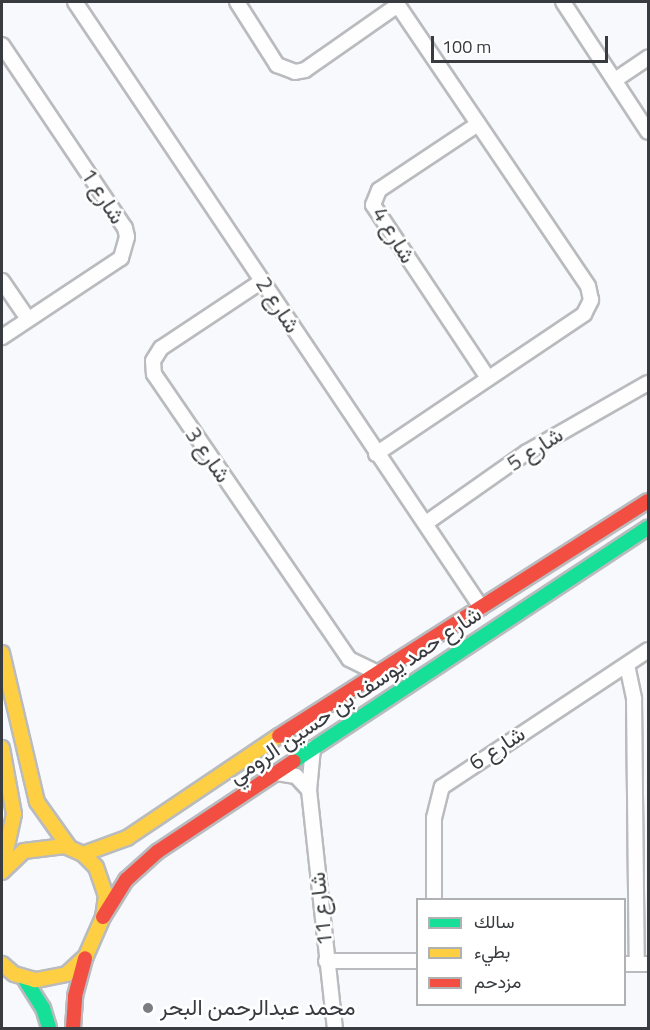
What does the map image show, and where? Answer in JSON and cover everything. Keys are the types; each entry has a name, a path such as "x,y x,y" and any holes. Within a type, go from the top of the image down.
{"street":[{"name":"شارع 2","path":"75,2 376,454 426,523 481,607"},
{"path":"237,2 278,65 295,72 305,70 397,3 591,295 584,314 376,454"},
{"path":"563,2 648,132"},
{"name":"شارع 1","path":"2,45 124,228 127,237 120,258 2,337"},
{"path":"615,80 648,58"},
{"name":"شارع 4","path":"478,124 379,190 373,201 376,213 488,378"},
{"name":"شارع 3","path":"262,281 161,348 153,361 154,374 349,659 376,672"},
{"path":"2,282 28,319"},
{"name":"شارع 5","path":"426,523 536,447 648,383"},
{"name":"شارع حمد يوسف بن حسين الرومي","path":"83,854 127,838 349,689 648,501"},
{"name":"شارع حمد يوسف بن حسين الرومي","path":"103,916 119,888 140,866 313,748 648,528"},
{"name":"شارع 6","path":"434,898 434,818 442,787 648,650"},
{"path":"2,653 37,802 69,847"},
{"path":"349,659 349,689"},
{"path":"627,665 634,699 637,964"},
{"path":"2,747 14,814 2,870"},
{"name":"شارع 11","path":"313,748 309,790 335,1029"},
{"path":"277,773 296,776 309,790"},
{"path":"196,793 198,810 211,816"},
{"path":"2,870 24,851 41,847 69,847 83,854 96,867 104,885 103,916 86,956 75,996 73,1029"},
{"path":"13,976 57,978 86,956"},
{"path":"326,961 416,961"},
{"path":"2,964 42,1008 49,1029"}],"traffic: fast":[{"path":"294,761 648,528"},
{"path":"24,978 43,1008 49,1028"}],"traffic: slow":[{"path":"2,653 37,802 69,847"},
{"path":"83,854 127,838 279,736"},
{"path":"2,748 14,814 2,869"},
{"path":"2,872 24,851 65,846 83,854 96,867 106,896 103,917 86,956 67,974 35,980 14,974 2,964"}],"traffic: jam":[{"path":"279,736 648,501"},
{"path":"103,917 126,880 157,852 294,761"},
{"path":"73,1028 75,996 85,958"}],"place":[{"name":"محمد عبدالرحمن البحر","path":"148,1008"}]}
